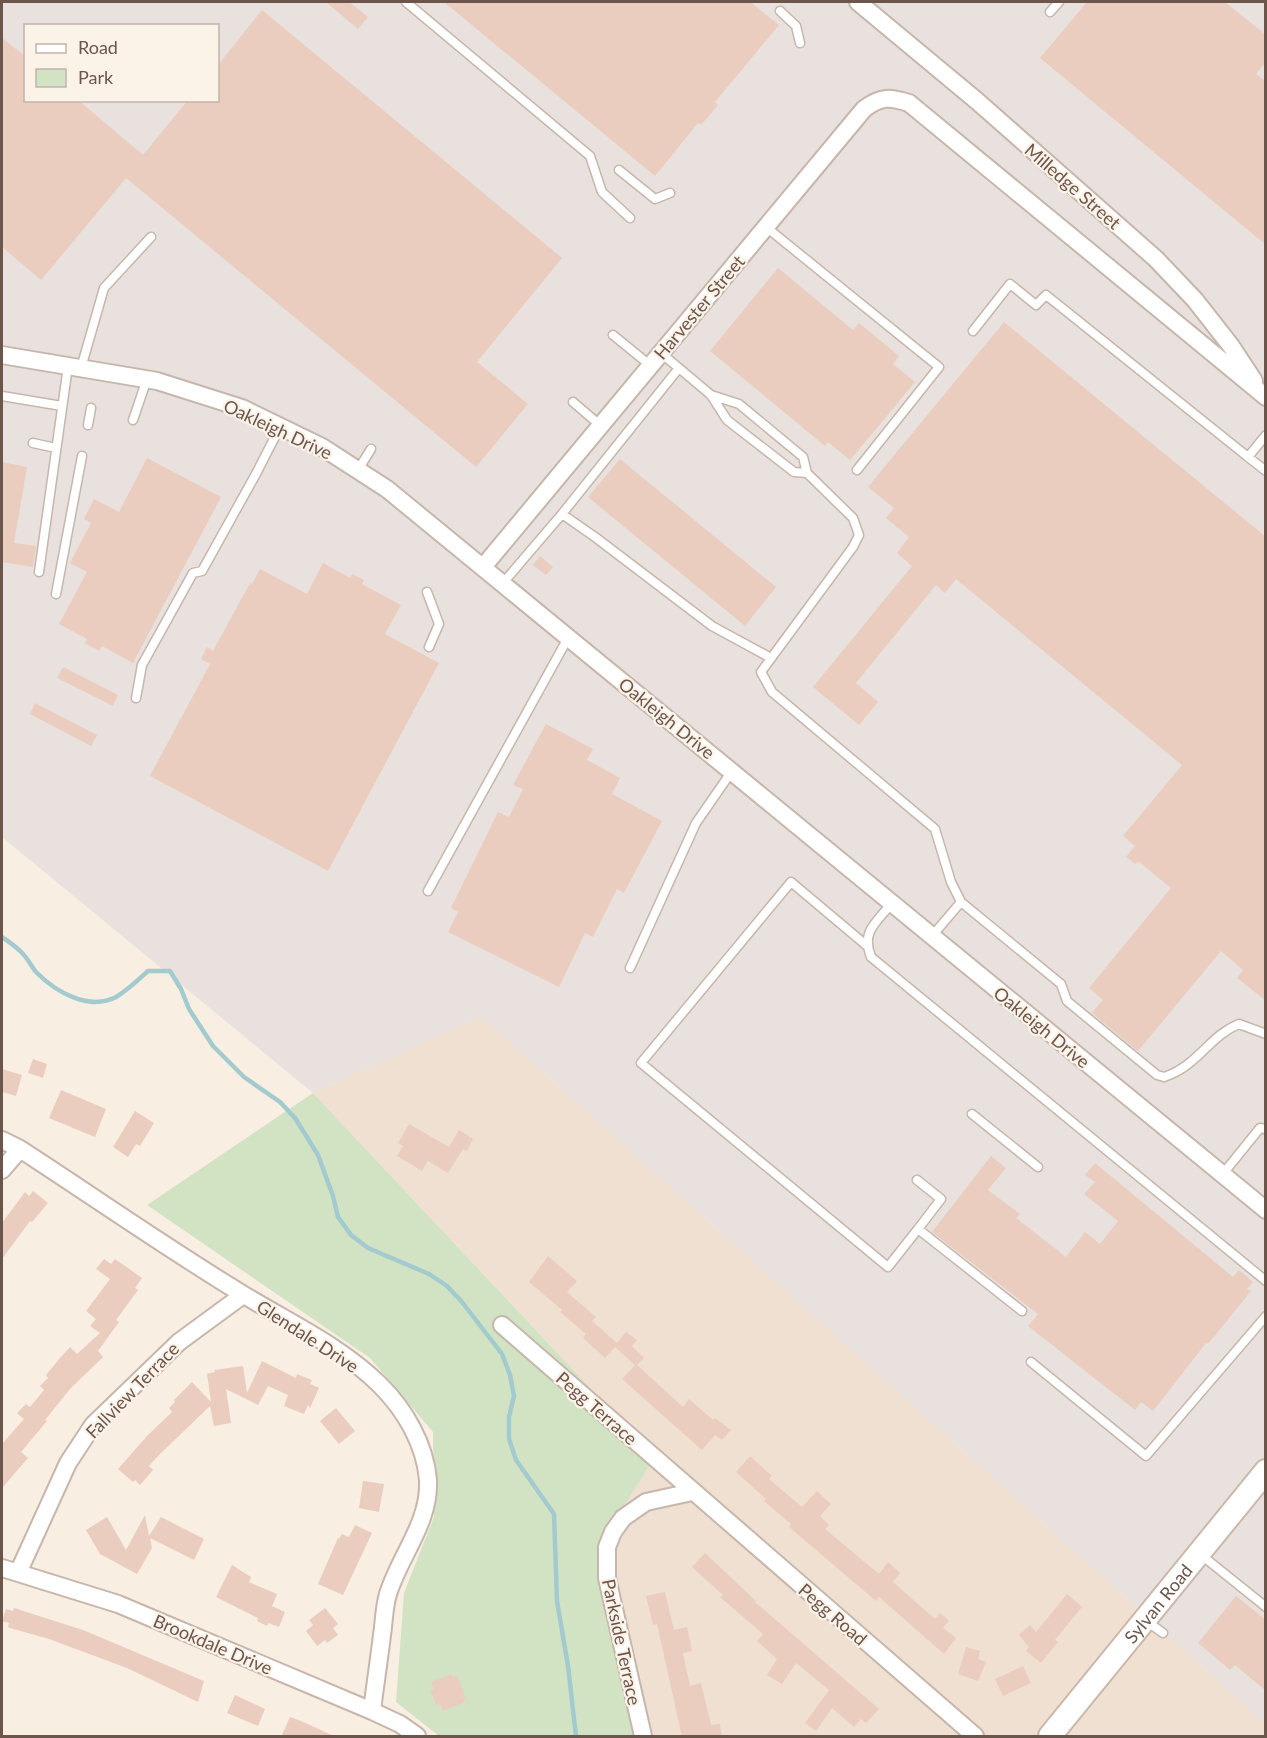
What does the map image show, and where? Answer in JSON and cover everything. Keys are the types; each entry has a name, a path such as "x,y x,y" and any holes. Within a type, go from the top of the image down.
{"main road":[{"name":"Sylvan Road","path":"1050,1737 1266,1470"}],"street":[{"name":"Milledge Street","path":"858,2 977,101 1156,259 1195,300 1231,346 1264,396"},
{"name":"Harvester Street","path":"483,567 864,109 874,101 892,97 909,103 934,123"},
{"name":"Milledge Street","path":"934,123 1264,396"},
{"name":"Oakleigh Drive","path":"2,355 147,379 242,408 322,447 387,489 1266,1210"},
{"name":"Glendale Drive","path":"2,1140 20,1149 243,1294 352,1361 380,1385 400,1407 423,1454 428,1481 425,1509 418,1531 396,1572 387,1597 372,1711"},
{"path":"2,1170 20,1149"},
{"name":"Fallview Terrace","path":"10,1570 68,1463 93,1425 179,1342 243,1294"},
{"name":"Pegg Terrace","path":"502,1325 692,1492"},
{"name":"Parkside Terrace","path":"642,1737 607,1578 607,1547 613,1532 623,1518 646,1502 692,1492"},
{"name":"Pegg Road","path":"692,1492 975,1737"},
{"name":"Brookdale Drive","path":"10,1570 118,1604 372,1711 400,1724 417,1737"}],"lane":[{"path":"406,2 590,156 602,192 630,218"},
{"path":"1050,12 1059,2"},
{"path":"780,11 796,26 800,43"},
{"path":"619,170 656,199 670,193"},
{"path":"766,227 939,367 857,470"},
{"path":"39,572 62,406 74,367 104,288 151,237"},
{"path":"973,332 1010,284 1036,305 1046,295 1266,471"},
{"path":"613,335 656,359 679,368 711,395 727,420 794,472 807,473"},
{"path":"503,583 562,514 679,368"},
{"path":"133,420 147,379"},
{"path":"711,395 739,404 803,457 807,473 853,518 859,535 853,547 761,672 772,692 935,830 951,882 961,902 1061,984 1067,1001 1156,1075 1164,1077 1186,1067 1227,1029 1239,1024 1266,1034"},
{"path":"2,396 62,406"},
{"path":"573,402 601,426"},
{"path":"88,425 91,408"},
{"path":"136,698 142,665 193,573 202,571 280,427"},
{"path":"1248,457 1266,435"},
{"path":"33,443 56,447"},
{"path":"358,470 371,449"},
{"path":"56,594 82,456"},
{"path":"562,514 712,626 771,658"},
{"path":"427,592 439,624 429,647"},
{"path":"428,891 569,637"},
{"path":"630,968 696,823 732,771"},
{"path":"917,1180 941,1199 888,1267 641,1063 791,882 866,945 871,957 1266,1281"},
{"path":"932,936 961,902"},
{"path":"866,945 868,934 892,903"},
{"path":"972,1114 1038,1167"},
{"path":"1222,1174 1260,1128 1266,1129"},
{"path":"918,1229 1022,1311"},
{"path":"1031,1362 1146,1456 1266,1316"},
{"path":"1199,1553 1266,1607"},
{"path":"1145,1619 1163,1633"}],"shaded area":[{"path":"2,2 1265,2 1265,1723 481,1016 313,1093 2,837"},
{"path":"481,1016 1265,1723 1265,1736 643,1736 597,1549 655,1457 313,1093"}],"green space":[{"path":"313,1093 655,1457 597,1549 643,1736 439,1736 396,1702 404,1593 434,1517 433,1432 370,1358 147,1205"}],"building":[{"path":"326,2 349,2 368,17 358,29"},
{"path":"444,2 750,2 779,25 715,102 718,105 701,125 698,123 655,176"},
{"path":"1087,2 1225,2 1266,35 1266,62 1256,74 1266,82 1266,245 1040,58"},
{"path":"262,10 562,258 477,362 528,404 476,467 126,178 41,280 2,247 2,38 24,55 24,102 80,102 143,155 186,102 219,102 219,64"},
{"path":"778,268 853,330 859,323 899,356 893,364 915,382 850,460 828,442 825,446 710,351"},
{"path":"1004,322 1266,537 1266,1001 1237,978 1243,970 1221,951 1138,1051 1092,1013 1103,1000 1089,988 1171,888 1138,861 1135,864 1126,857 1135,846 1123,836 1182,765 956,579 945,593 936,585 856,683 878,702 859,725 813,687 912,566 897,553 909,537 886,518 894,508 868,487"},
{"path":"147,458 221,497 133,663 102,646 99,651 85,643 87,639 59,624 87,572 70,563 91,523 84,519 94,499 119,512"},
{"path":"620,459 776,587 745,626 588,497"},
{"path":"2,462 27,467 14,543 36,546 33,567 2,562"},
{"path":"540,556 553,567 546,575 533,565"},
{"path":"323,563 350,578 352,574 364,580 362,584 401,605 385,634 439,663 328,871 150,776 210,664 201,659 207,647 213,651 260,569 307,594"},
{"path":"63,667 118,695 113,706 57,678"},
{"path":"35,703 97,735 91,746 30,714"},
{"path":"546,724 593,749 587,760 620,778 612,794 662,821 624,893 617,889 593,937 585,933 559,987 448,932 458,912 451,908 498,812 509,817 523,789 513,785"},
{"path":"33,1059 47,1064 43,1078 28,1073"},
{"path":"2,1069 22,1075 16,1096 2,1092"},
{"path":"61,1090 106,1109 95,1137 49,1118"},
{"path":"135,1111 154,1123 140,1146 136,1144 128,1157 113,1147"},
{"path":"409,1124 449,1147 459,1130 473,1139 467,1151 463,1149 448,1173 428,1161 422,1171 397,1156 403,1146 398,1143"},
{"path":"991,1156 1006,1168 988,1190 1020,1214 1016,1218 1066,1257 1085,1232 1100,1244 1118,1221 1084,1194 1095,1182 1085,1175 1095,1163 1233,1277 1239,1270 1253,1282 1247,1289 1251,1291 1208,1344 1206,1343 1153,1411 1141,1402 1135,1410 1028,1326 1038,1314 932,1232"},
{"path":"33,1191 48,1203 32,1222 30,1221 2,1259 2,1223 25,1192 29,1196"},
{"path":"548,1256 577,1281 567,1292 596,1317 592,1321 617,1343 626,1332 637,1340 632,1346 644,1358 637,1365 683,1407 689,1399 713,1420 715,1418 731,1430 722,1440 715,1435 702,1450 622,1379 635,1365 615,1347 605,1358 583,1338 586,1334 560,1312 562,1310 529,1282"},
{"path":"104,1259 111,1264 115,1259 142,1278 135,1288 138,1290 116,1320 119,1322 98,1351 103,1357 70,1389 45,1420 47,1421 21,1452 28,1458 2,1488 2,1444 24,1419 17,1413 26,1404 30,1407 44,1390 40,1386 48,1378 46,1375 70,1347 77,1354 100,1333 90,1326 96,1319 86,1311 110,1279 96,1269"},
{"path":"262,1361 296,1378 297,1374 312,1380 310,1384 319,1388 310,1408 308,1405 304,1414 284,1406 288,1395 268,1386 258,1405 226,1389 231,1423 214,1426 210,1406 149,1466 153,1470 140,1485 118,1469 172,1412 169,1408 175,1402 174,1400 192,1382 211,1402 207,1374 215,1372 214,1370 243,1366 247,1393"},
{"path":"336,1408 355,1431 339,1444 320,1421"},
{"path":"750,1456 772,1476 769,1479 802,1507 817,1491 831,1504 820,1516 829,1525 825,1529 879,1574 888,1562 900,1573 893,1582 935,1619 940,1613 949,1621 943,1628 956,1638 944,1654 879,1597 876,1601 789,1527 791,1524 764,1501 766,1499 736,1472"},
{"path":"363,1481 384,1484 379,1512 359,1508"},
{"path":"145,1515 149,1536 161,1517 204,1539 194,1560 150,1538 152,1548 137,1574 100,1554 86,1530 107,1517 126,1550"},
{"path":"355,1525 372,1533 343,1595 318,1584 338,1538 342,1534 349,1537"},
{"path":"705,1553 755,1602 879,1709 866,1723 861,1719 854,1727 832,1708 816,1731 805,1723 829,1690 796,1663 782,1684 767,1675 777,1659 757,1641 763,1634 720,1597 723,1595 692,1567"},
{"path":"232,1565 251,1577 249,1582 277,1594 272,1606 285,1612 279,1627 268,1623 267,1626 257,1621 258,1618 216,1597"},
{"path":"665,1592 674,1630 687,1627 692,1651 683,1653 690,1686 701,1683 711,1725 720,1724 722,1737 682,1737 657,1624 653,1625 646,1596"},
{"path":"1067,1594 1082,1607 1055,1640 1058,1642 1041,1663 1026,1651 1029,1647 1019,1635 1030,1625 1036,1632"},
{"path":"1236,1596 1266,1620 1266,1691 1235,1665 1230,1670 1198,1643"},
{"path":"14,1608 83,1630 204,1681 198,1702 127,1668 49,1639 8,1627 9,1623 2,1621 6,1609 13,1611"},
{"path":"325,1608 338,1624 333,1628 338,1635 327,1643 325,1640 317,1646 306,1631 313,1625 309,1620"},
{"path":"966,1647 980,1651 978,1659 986,1662 978,1681 958,1674"},
{"path":"1023,1666 1031,1683 1003,1696 995,1679"},
{"path":"452,1674 453,1677 457,1675 466,1699 443,1711 440,1704 436,1705 430,1690 434,1689 431,1682"},
{"path":"235,1695 265,1709 258,1726 227,1713"},
{"path":"290,1717 301,1721 336,1737 281,1737"}],"waterway":[{"path":"2,937 21,952 45,980 63,993 84,1001 106,1001 133,985 148,971 170,971 189,1009 213,1046 244,1077 280,1102 295,1118 318,1155 338,1217 351,1235 368,1248 429,1274 447,1286 502,1354 510,1375 514,1396 509,1417 509,1439 516,1460 554,1514 557,1601 568,1666 576,1736"}]}
